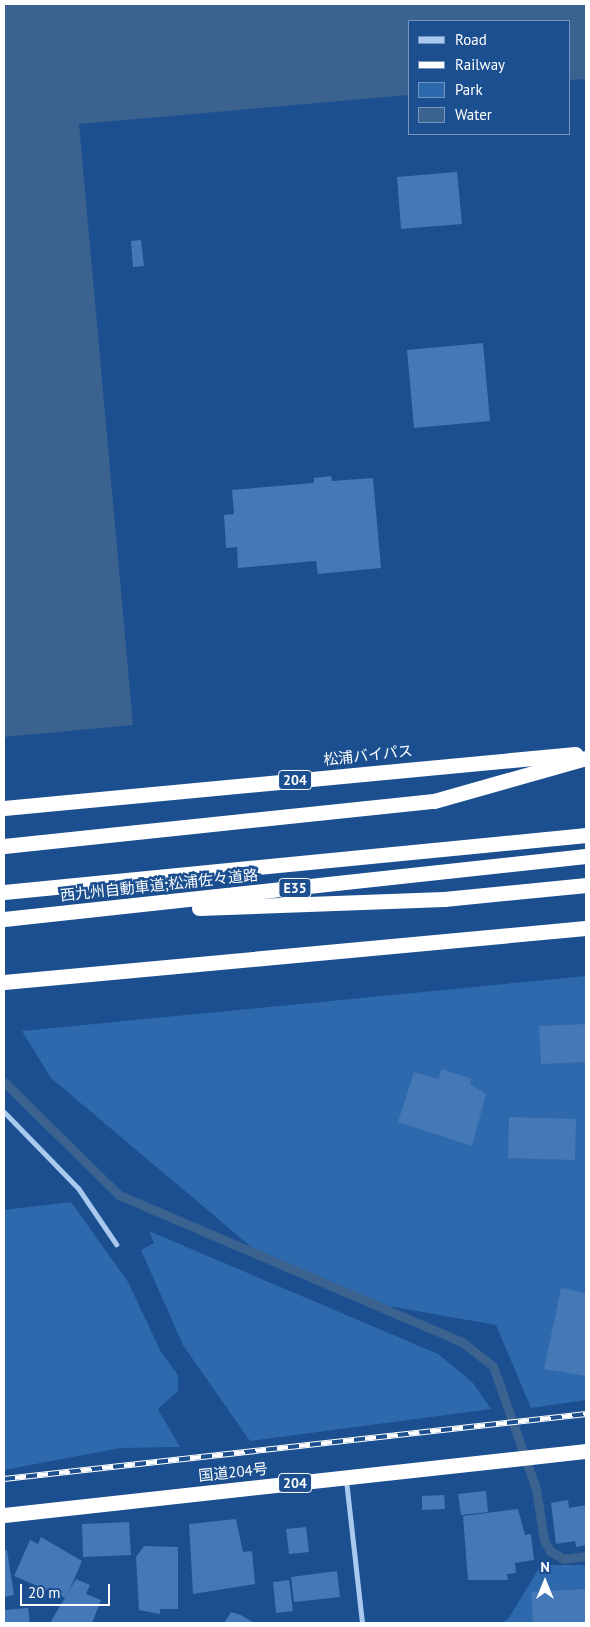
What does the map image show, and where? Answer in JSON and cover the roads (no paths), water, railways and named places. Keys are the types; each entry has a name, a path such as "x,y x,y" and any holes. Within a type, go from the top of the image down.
{"highway":[{"name":"松浦バイパス","path":"4,808 586,753"},
{"path":"4,846 434,801 586,758"},
{"name":"西九州自動車道;松浦佐々道路","path":"4,892 586,835"},
{"name":"西九州自動車道;松浦佐々道路","path":"4,919 83,912 586,856"},
{"path":"83,912 444,898 586,885"},
{"path":"4,982 586,928"},
{"name":"国道204号","path":"4,1515 586,1451"}],"street":[{"path":"4,1112 78,1188 116,1244"},
{"path":"346,1477 362,1623"}],"water":[{"path":"4,4 586,4 586,79 570,80 570,20 408,20 408,95 79,124 133,725 4,737"}],"waterway":[{"path":"4,1082 119,1195 462,1342 493,1366 536,1489 544,1540 550,1551 564,1559 586,1556"}],"railway":[{"path":"4,1479 586,1414"}]}
